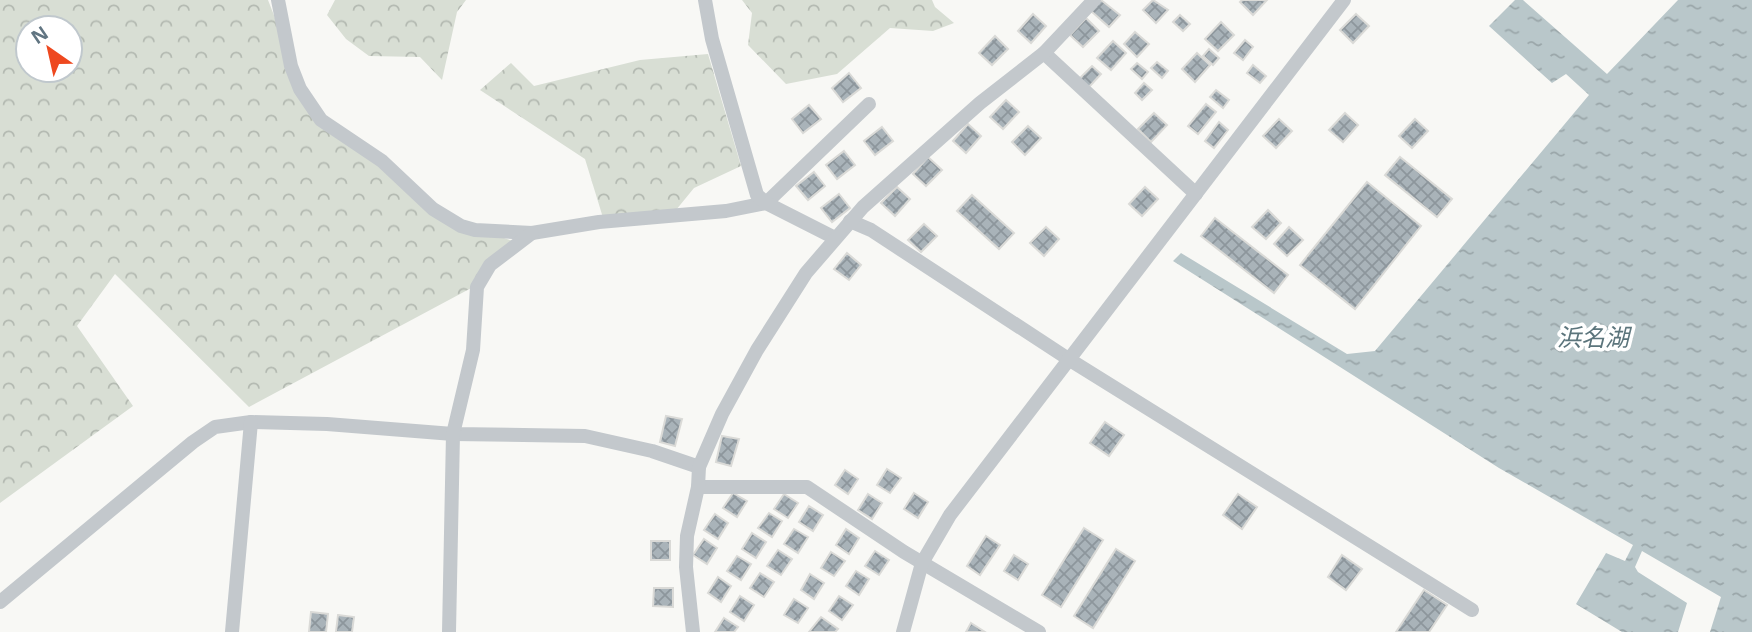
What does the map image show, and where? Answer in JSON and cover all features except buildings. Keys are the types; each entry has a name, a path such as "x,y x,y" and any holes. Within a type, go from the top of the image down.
{"street":[{"path":"278,0 291,66 300,89 321,120 382,162 433,209 461,226 496,233 532,233 600,222 726,211 766,203 869,104"},
{"path":"705,0 712,38 757,195 766,203 835,238"},
{"path":"694,632 686,567 687,537 698,487 699,467 722,414 757,350 806,273 850,221 901,170 1044,53 1094,0"},
{"path":"903,632 922,563 950,515 1343,0"},
{"path":"1044,53 1196,194"},
{"path":"850,221 871,230 1070,360 1472,610"},
{"path":"449,632 453,434 472,350 477,287 490,265 532,233"},
{"path":"0,602 193,442 215,427 251,422 327,424 453,434 584,436 652,451 699,467"},
{"path":"232,632 251,422"},
{"path":"698,487 807,487 922,563 1039,632"}],"green space":[{"path":"0,0 268,0 309,105 452,221 519,243 475,286 249,407 115,274 77,326 133,406 0,503"},
{"path":"335,0 466,0 457,12 442,80 420,57 369,56 346,39 327,15"},
{"path":"742,0 932,0 935,7 954,23 933,31 890,28 837,74 786,84 748,45 752,13"},
{"path":"708,54 741,166 694,188 676,210 604,221 585,159 480,90 511,63 534,86 640,60"}],"water":[{"name":"浜名湖","path":"1515,0 1523,0 1607,74 1678,0 1752,0 1752,632 1710,632 1721,597 1642,551 1635,567 1638,572 1687,603 1678,632 1622,632 1576,604 1606,553 1625,561 1633,545 1499,468 1173,261 1181,253 1347,354 1375,351 1589,95 1566,74 1552,83 1489,26"}]}
